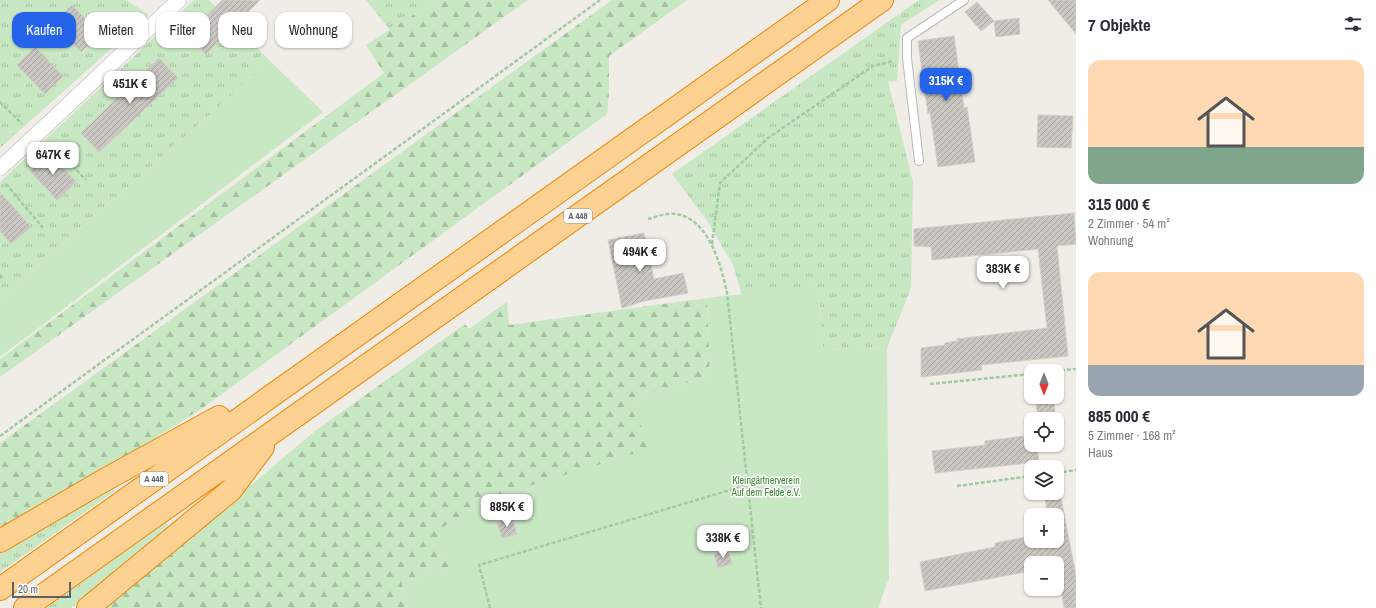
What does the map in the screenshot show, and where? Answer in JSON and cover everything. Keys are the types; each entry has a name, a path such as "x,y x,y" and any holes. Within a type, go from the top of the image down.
{"highway":[{"path":"738,64 810,0"},
{"name":"A 448","path":"0,589 828,0"},
{"name":"A 448","path":"25,608 882,0"},
{"path":"0,542 101,482 308,369"},
{"path":"88,608 231,490 274,432"}],"street":[{"path":"0,168 38,134 179,0"}],"lane":[{"path":"919,161 907,58 908,38 964,0"}],"path":[{"path":"0,436 600,0"},
{"path":"712,245 720,183 768,138 873,66 907,58"},
{"path":"0,102 38,134 86,180"},
{"path":"5,183 43,228"},
{"path":"648,218 675,213 693,219 712,245 721,266 727,293 761,608"},
{"path":"1064,370 1076,369"},
{"path":"930,384 1024,375"},
{"path":"1064,472 1076,470"},
{"path":"957,486 1024,477"},
{"path":"490,608 479,565 747,485"}],"green space":[{"path":"0,0 126,0 144,12 84,12 84,48 112,48 0,148"},
{"path":"194,0 209,0 221,12 218,12 218,48 257,48 270,61 0,300 0,182 143,48 148,48 148,43 156,36 156,48 210,48 210,12 181,12"},
{"path":"366,0 437,0 390,30"},
{"path":"437,0 528,0 0,377 0,359 384,73 366,45"},
{"path":"612,0 687,0 609,56 609,94 607,114 204,407 96,476 0,532 0,443"},
{"path":"919,0 939,0 901,25 897,81 888,82 913,182 911,288 887,348 823,350 818,286 742,295 733,265 708,222 672,174"},
{"path":"270,61 323,112 0,357 0,300"},
{"name":"Kleingärtnerverein Auf dem Felde e.V.","path":"818,286 823,350 887,348 889,578 878,608 408,608 402,583 449,567 437,531 485,500 649,449 632,399 710,376 707,298"},
{"path":"707,298 710,376 632,399 650,449 485,500 438,531 449,567 402,583 408,608 105,608 315,431 465,324 469,329 507,302 509,325"},
{"path":"113,487 115,491 0,572 0,554"},
{"path":"166,523 169,525 71,608 46,608"}],"building":[{"path":"222,0 260,0 248,12 218,12 218,42 206,54 200,48 210,48 210,12"},
{"path":"1048,0 1076,0 1076,34"},
{"path":"977,2 994,21 981,31 965,12"},
{"path":"72,5 84,17 85,48 81,52 76,47 76,12 65,12"},
{"path":"1019,18 1020,34 996,37 994,21"},
{"path":"954,36 964,108 967,107 975,162 938,167 930,113 928,114 918,41"},
{"path":"34,48 36,48 63,76 45,94 17,65"},
{"path":"159,58 178,78 99,152 81,133"},
{"path":"1038,115 1073,116 1071,148 1037,147"},
{"path":"49,153 76,182 57,200 30,171"},
{"path":"0,192 31,227 11,244 0,231"},
{"path":"1074,213 1076,244 1057,246 1068,356 981,365 982,370 921,377 921,348 945,345 945,343 957,341 957,339 1047,328 1038,249 932,260 931,247 914,246 914,229"},
{"path":"644,233 654,279 683,273 688,293 644,301 622,308 608,240"},
{"path":"1036,404 1054,404 1055,412 1037,412"},
{"path":"1024,436 1024,452 1038,452 1039,460 1024,460 1024,464 935,473 932,451 985,445 985,441"},
{"path":"1045,500 1061,500 1063,508 1047,508"},
{"path":"1064,514 1076,576 1076,608 1064,608 1062,596 1064,596 1064,556 1024,556 1024,572 925,591 920,562 995,547 995,543 1024,537 1024,548 1064,548"},
{"path":"512,518 517,534 502,538 497,522"},
{"path":"728,550 732,564 718,568 714,554"}]}
